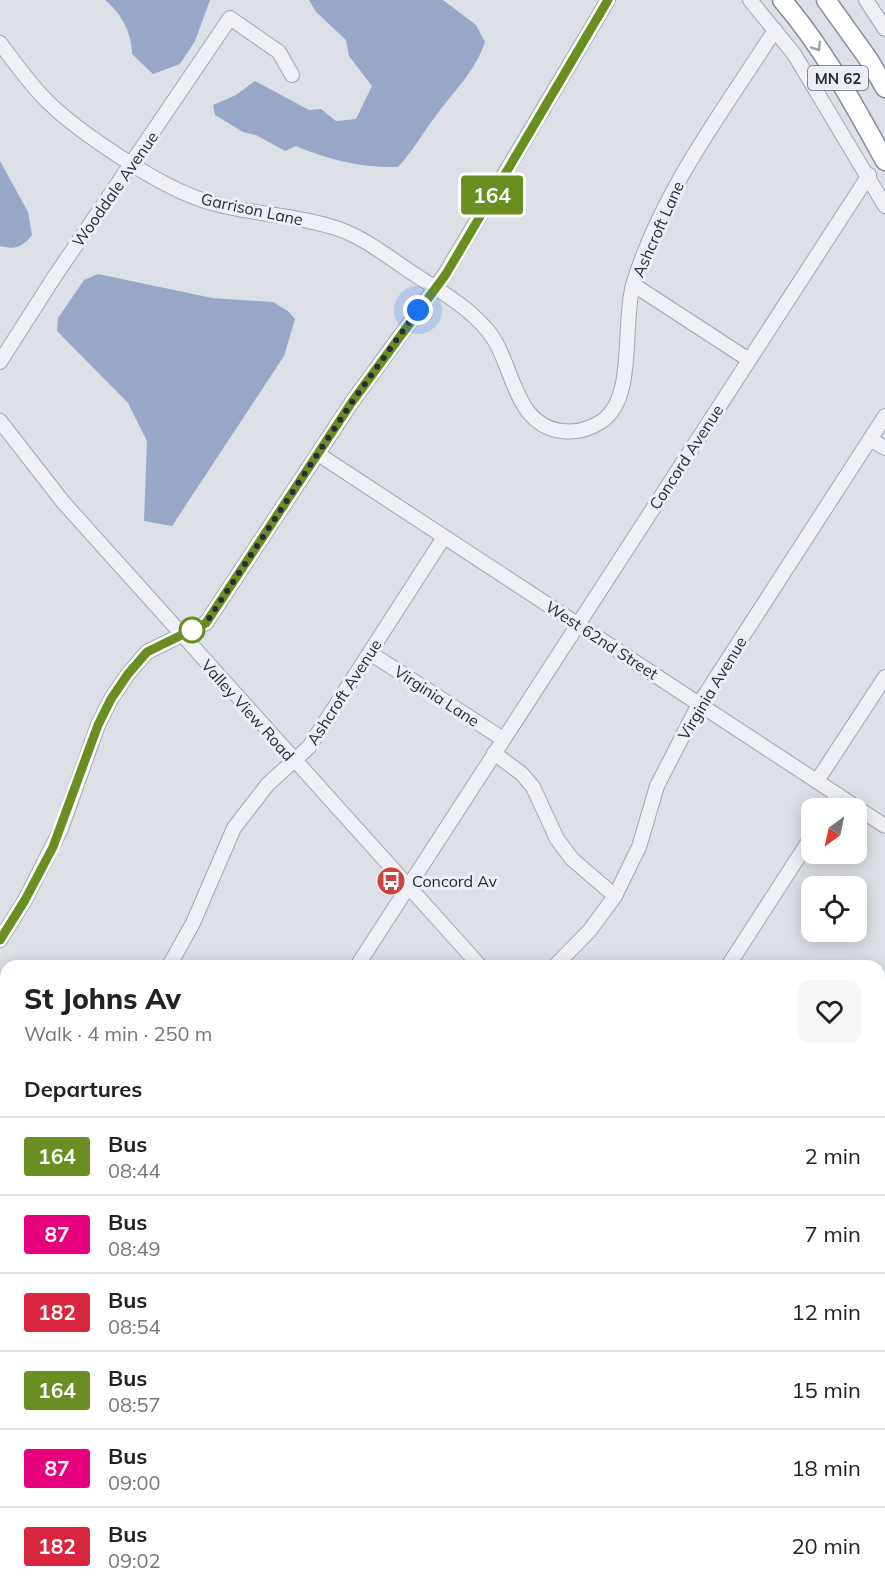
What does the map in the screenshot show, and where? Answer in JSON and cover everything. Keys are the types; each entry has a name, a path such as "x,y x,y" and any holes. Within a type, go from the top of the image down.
{"highway":[{"name":"MN 62","path":"782,0 805,28 848,94 885,161"},
{"name":"MN 62","path":"826,0 864,52 885,88"}],"street":[{"path":"0,940 25,900 57,838 98,725 111,699 147,652 206,623 318,454 469,236 555,85 608,0"},
{"path":"750,0 794,54 869,175 885,206"},
{"path":"866,0 885,29"},
{"name":"Wooddale Avenue","path":"0,362 53,279 230,18 279,52 292,75"},
{"name":"Ashcroft Lane","path":"435,288 475,317 489,332 509,368 521,403 531,416 543,425 559,431 575,432 604,419 615,408 622,393 627,319 634,285 653,232 672,193 775,30"},
{"name":"Garrison Lane","path":"0,43 49,103 95,139 163,182 213,204 345,231 435,288"},
{"name":"Concord Avenue","path":"494,753 869,175"},
{"path":"634,285 749,360"},
{"name":"Virginia Avenue","path":"561,960 590,930 615,896 639,847 657,786 699,704 885,416"},
{"name":"Valley View Road","path":"0,421 63,502 293,761 475,960"},
{"path":"870,439 885,448"},
{"name":"West 62nd Street","path":"318,454 885,826"},
{"name":"Ashcroft Avenue","path":"172,960 193,922 234,828 268,784 309,747 444,537"},
{"name":"Virginia Lane","path":"370,653 504,739"},
{"path":"817,781 885,677"},
{"path":"361,960 494,753 515,768 533,787 557,839 572,859 615,896"},
{"path":"732,960 801,853"}],"water":[{"path":"105,0 210,0 195,41 180,64 153,74 132,54 130,39 124,24"},
{"path":"309,0 443,0 476,25 485,42 476,63 398,167 346,162 296,146 285,151 256,135 243,132 215,115 213,105 236,95 255,81 309,110 321,109 336,121 356,119 372,86 349,56 346,40 316,12"},
{"path":"0,161 28,212 32,235 22,245 10,248 0,246"},
{"path":"98,274 212,298 273,302 288,311 295,319 284,356 172,526 144,521 147,441 128,403 57,331 58,318 84,280"}],"bus line":[{"name":"164","path":"0,940 45,865 61,829 98,725 111,699 147,652 206,623 352,402 446,274 550,94 608,0"}],"place":[{"name":"Concord Av","path":"391,881"}],"route":[{"path":"192,630 206,623 352,402 418,310"}]}
